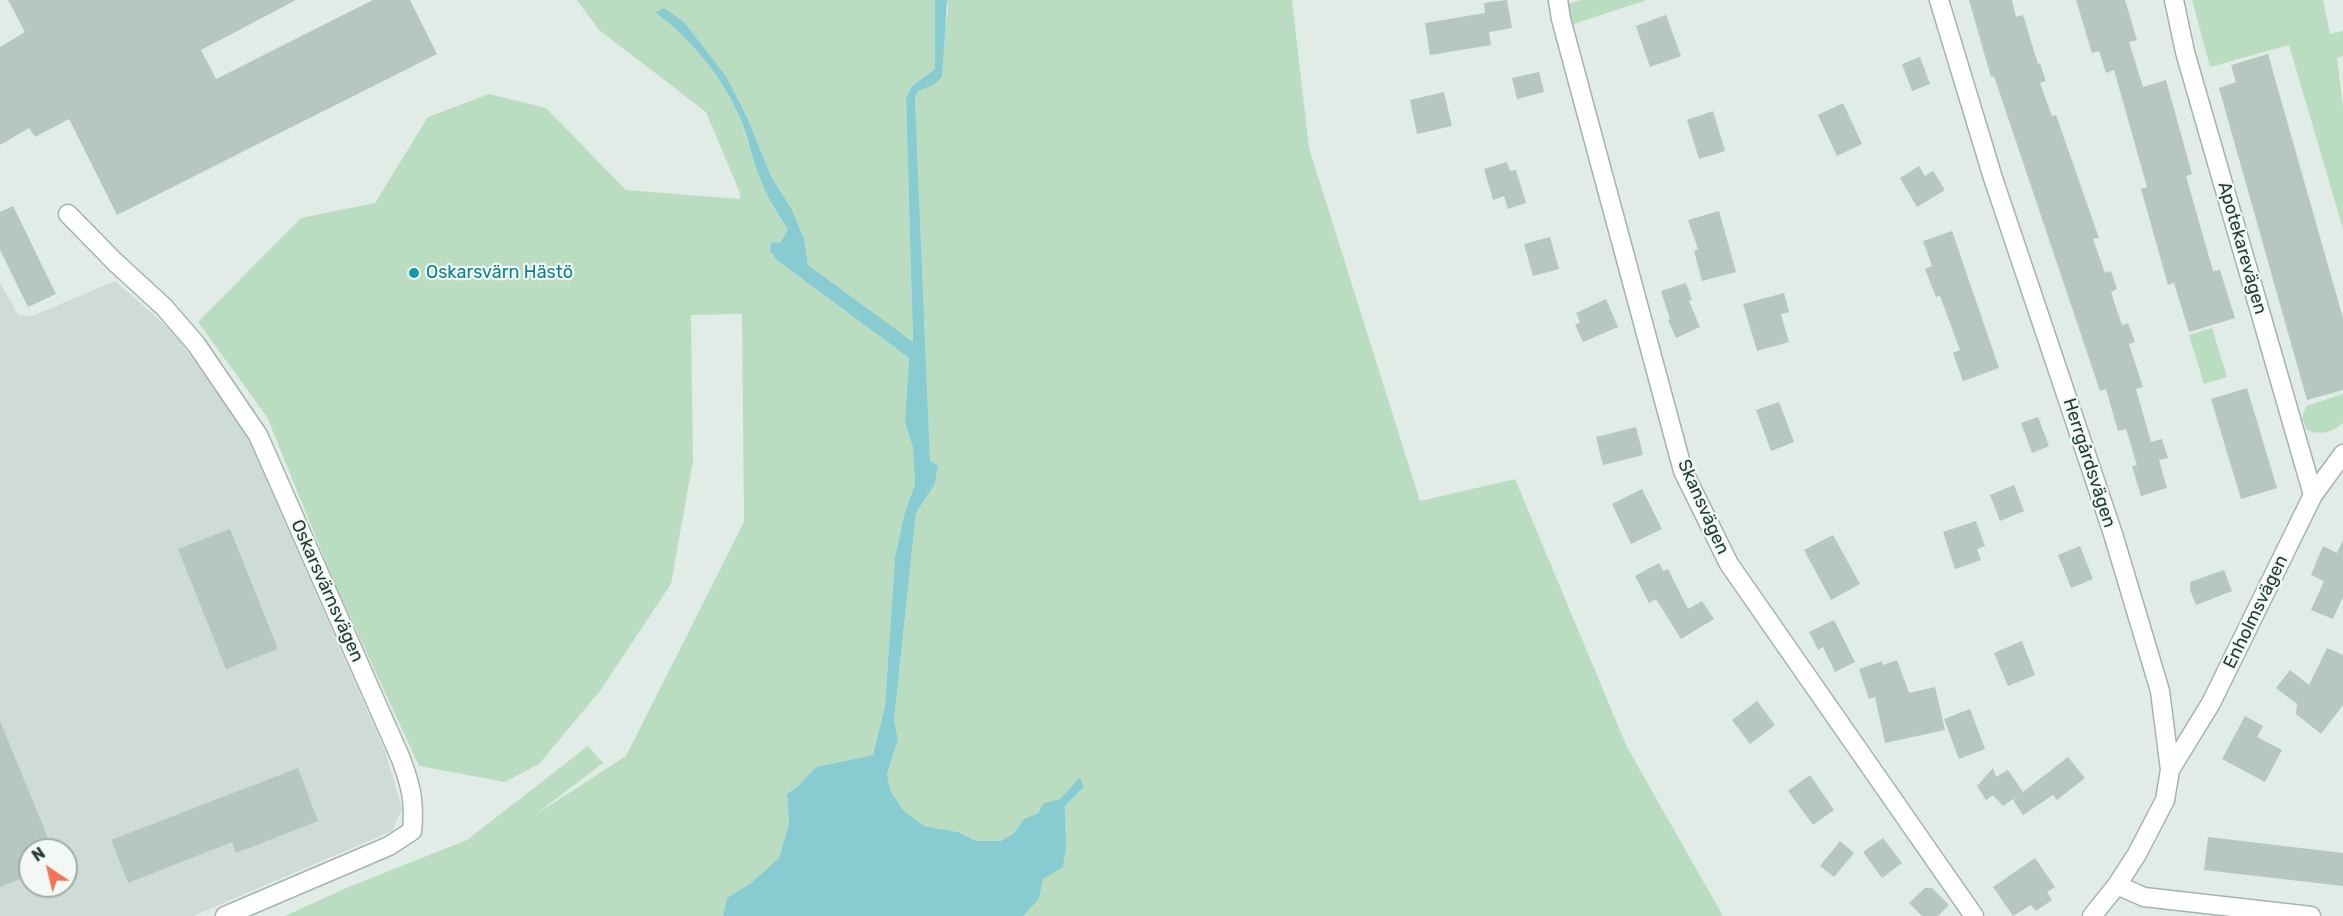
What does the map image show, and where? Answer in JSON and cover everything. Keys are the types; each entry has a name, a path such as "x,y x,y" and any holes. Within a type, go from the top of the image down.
{"street":[{"name":"Skansvägen","path":"1558,0 1561,19 1683,471 1729,564 1974,916"},
{"name":"Herrgårdsvägen","path":"1939,0 1993,178 2113,534 2160,691 2170,771 2165,800 2137,854 2117,885 2092,916"},
{"name":"Apotekarevägen","path":"2174,0 2185,52 2313,495"},
{"name":"Oskarsvärnsvägen","path":"68,214 164,307 196,344 258,435 401,759 412,790 415,809 412,831 388,846 225,916"},
{"name":"Enholmsvägen","path":"2170,771 2211,703 2313,495 2343,454"},
{"path":"2117,885 2144,897 2311,916"}],"shaded area":[{"path":"115,281 173,332 244,429 386,754 402,809 392,831 193,916 0,916 0,282 18,315 32,316"}],"green space":[{"path":"577,0 935,0 935,69 912,86 906,98 913,343 808,265 804,238 791,208 771,176 748,119 726,76 684,22 655,12 682,35 706,62 735,108 765,190 788,229 780,243 778,261 909,358 905,422 913,448 915,484 905,512 895,557 885,706 873,755 816,767 787,794 789,823 779,858 752,882 727,898 723,916 285,916 344,889 467,840 588,746 603,763 535,815 626,756 744,522 742,314 691,315 693,461 671,584 600,691 539,764 505,782 419,766 335,584 267,417 198,322 301,218 375,203 428,117 489,94 546,108 626,190 740,199 740,193 706,112 599,30"},
{"path":"947,0 1292,0 1309,148 1420,501 1515,479 1627,747 1723,916 1023,916 1039,899 1043,879 1066,848 1065,806 1084,787 1080,777 1060,799 1044,803 1038,813 1024,819 1014,833 1001,841 976,841 958,832 924,826 903,810 890,790 887,774 898,740 894,721 916,513 935,484 938,466 930,460 915,96 918,91 932,86 948,11"},
{"path":"1581,0 1647,0 1570,25 1567,4"},
{"path":"2192,0 2323,0 2330,34 2343,31 2343,56 2337,58 2343,106 2343,229 2289,45 2210,67"},
{"path":"2212,328 2227,377 2204,384 2189,335"},
{"path":"2343,394 2343,423 2326,432 2307,430 2302,418 2306,406"}],"water":[{"path":"935,0 947,0 942,77 932,86 918,91 915,97 930,460 938,466 935,484 916,513 894,720 898,740 887,774 890,790 903,810 924,826 958,832 976,841 1001,841 1014,833 1024,819 1038,813 1044,803 1060,799 1080,777 1084,787 1065,806 1066,848 1063,867 1043,879 1039,899 1023,916 723,916 727,898 752,882 779,858 789,823 787,794 816,767 873,755 885,706 895,557 905,512 915,484 913,448 905,422 909,358 778,261 770,251 771,242 780,243 788,229 762,183 735,107 706,62 682,35 655,12 664,8 684,22 726,76 748,119 771,176 791,208 804,238 808,265 913,342 906,98 912,86 935,69"}],"building":[{"path":"8,0 296,0 201,50 216,79 373,0 410,0 437,54 117,215 69,119 35,137 29,128 0,145 0,47 25,32"},
{"path":"1507,0 1512,28 1489,32 1491,45 1430,55 1425,23 1485,13 1484,3"},
{"path":"1969,0 2012,0 2016,17 2023,15 2038,64 2040,63 2046,81 2040,83 2052,116 2056,115 2099,238 2093,239 2105,273 2111,271 2117,289 2111,292 2122,325 2128,323 2135,342 2129,344 2143,387 2136,389 2151,442 2162,439 2168,458 2159,460 2167,488 2141,496 2132,466 2137,465 2126,429 2118,431 2106,389 2100,391 1994,76 1991,77"},
{"path":"2076,0 2125,0 2137,40 2129,42 2143,87 2166,80 2192,174 2186,176 2213,271 2220,270 2235,318 2189,332 2174,283 2168,285 2141,189 2147,187 2114,70 2106,73 2099,51 2092,53"},
{"path":"1666,15 1681,56 1650,67 1636,26"},
{"path":"2268,54 2343,318 2343,390 2307,400 2219,88 2236,82 2231,65"},
{"path":"1920,57 1930,84 1912,91 1902,64"},
{"path":"1539,72 1544,92 1517,99 1512,78"},
{"path":"1444,92 1452,126 1417,134 1410,100"},
{"path":"1843,103 1862,144 1837,156 1818,115"},
{"path":"1713,111 1725,151 1699,159 1687,120"},
{"path":"1507,162 1510,171 1516,170 1526,203 1508,209 1504,196 1493,200 1484,169"},
{"path":"1919,166 1925,176 1933,171 1945,190 1917,207 1900,178"},
{"path":"13,206 56,294 28,307 0,250 0,212"},
{"path":"1719,211 1736,272 1702,281 1694,251 1698,249 1688,220"},
{"path":"1952,231 1999,368 1963,381 1953,353 1960,350 1940,296 1936,297 1925,269 1932,266 1923,241"},
{"path":"1550,237 1559,269 1533,276 1524,244"},
{"path":"1686,283 1692,300 1689,301 1700,327 1676,338 1668,320 1670,319 1661,291"},
{"path":"1784,293 1789,312 1781,314 1789,342 1757,351 1743,304"},
{"path":"1606,299 1618,327 1583,342 1575,325 1580,322 1576,313"},
{"path":"2247,388 2277,488 2241,499 2211,399"},
{"path":"1779,402 1794,442 1771,451 1756,410"},
{"path":"2038,417 2049,446 2032,453 2021,423"},
{"path":"1636,427 1643,455 1603,465 1596,437"},
{"path":"2014,485 2024,511 2000,521 1990,495"},
{"path":"1642,489 1662,529 1631,544 1612,504"},
{"path":"1976,521 1985,546 1977,549 1981,560 1955,569 1943,532"},
{"path":"230,529 278,649 226,669 178,549"},
{"path":"1833,535 1860,584 1831,600 1804,550"},
{"path":"2343,540 2343,597 2333,619 2311,610 2324,581 2311,575 2323,546 2337,553"},
{"path":"2080,546 2093,579 2071,588 2058,555"},
{"path":"1659,563 1663,571 1668,569 1688,609 1702,601 1714,619 1681,639 1656,599 1649,603 1635,576"},
{"path":"2224,570 2232,591 2196,605 2190,590 2190,582"},
{"path":"1834,620 1855,662 1835,672 1823,647 1818,650 1809,632"},
{"path":"2022,641 2035,675 2008,686 1994,653"},
{"path":"2327,648 2343,655 2343,705 2321,734 2296,714 2297,704 2276,688 2290,670 2309,685"},
{"path":"1897,660 1909,693 1935,687 1945,730 1885,743 1875,697 1869,699 1859,669 1882,661 1883,665"},
{"path":"1757,701 1775,725 1750,744 1732,720"},
{"path":"1970,709 1985,749 1959,759 1944,719"},
{"path":"2245,716 2263,726 2257,737 2282,750 2265,782 2222,759"},
{"path":"0,721 48,838 18,838 18,880 0,887"},
{"path":"2068,757 2085,778 2057,800 2053,795 2023,815 2013,800 2021,794 2003,806 1993,795 1986,800 1977,786 1993,768 1996,777 2008,770 2023,792"},
{"path":"298,768 318,821 236,853 232,842 128,883 111,840"},
{"path":"1810,775 1834,810 1813,825 1788,791"},
{"path":"2208,837 2343,853 2343,886 2204,870"},
{"path":"1883,838 1902,863 1882,878 1863,852"},
{"path":"1840,841 1854,853 1834,877 1820,866"},
{"path":"2035,858 2055,887 2047,892 2052,900 2036,911 2031,905 2013,916 1993,887"},
{"path":"1925,888 1932,888 1949,905 1938,916 1922,916 1909,903"}],"place":[{"name":"Oskarsvärn Hästö","path":"414,273"}]}
